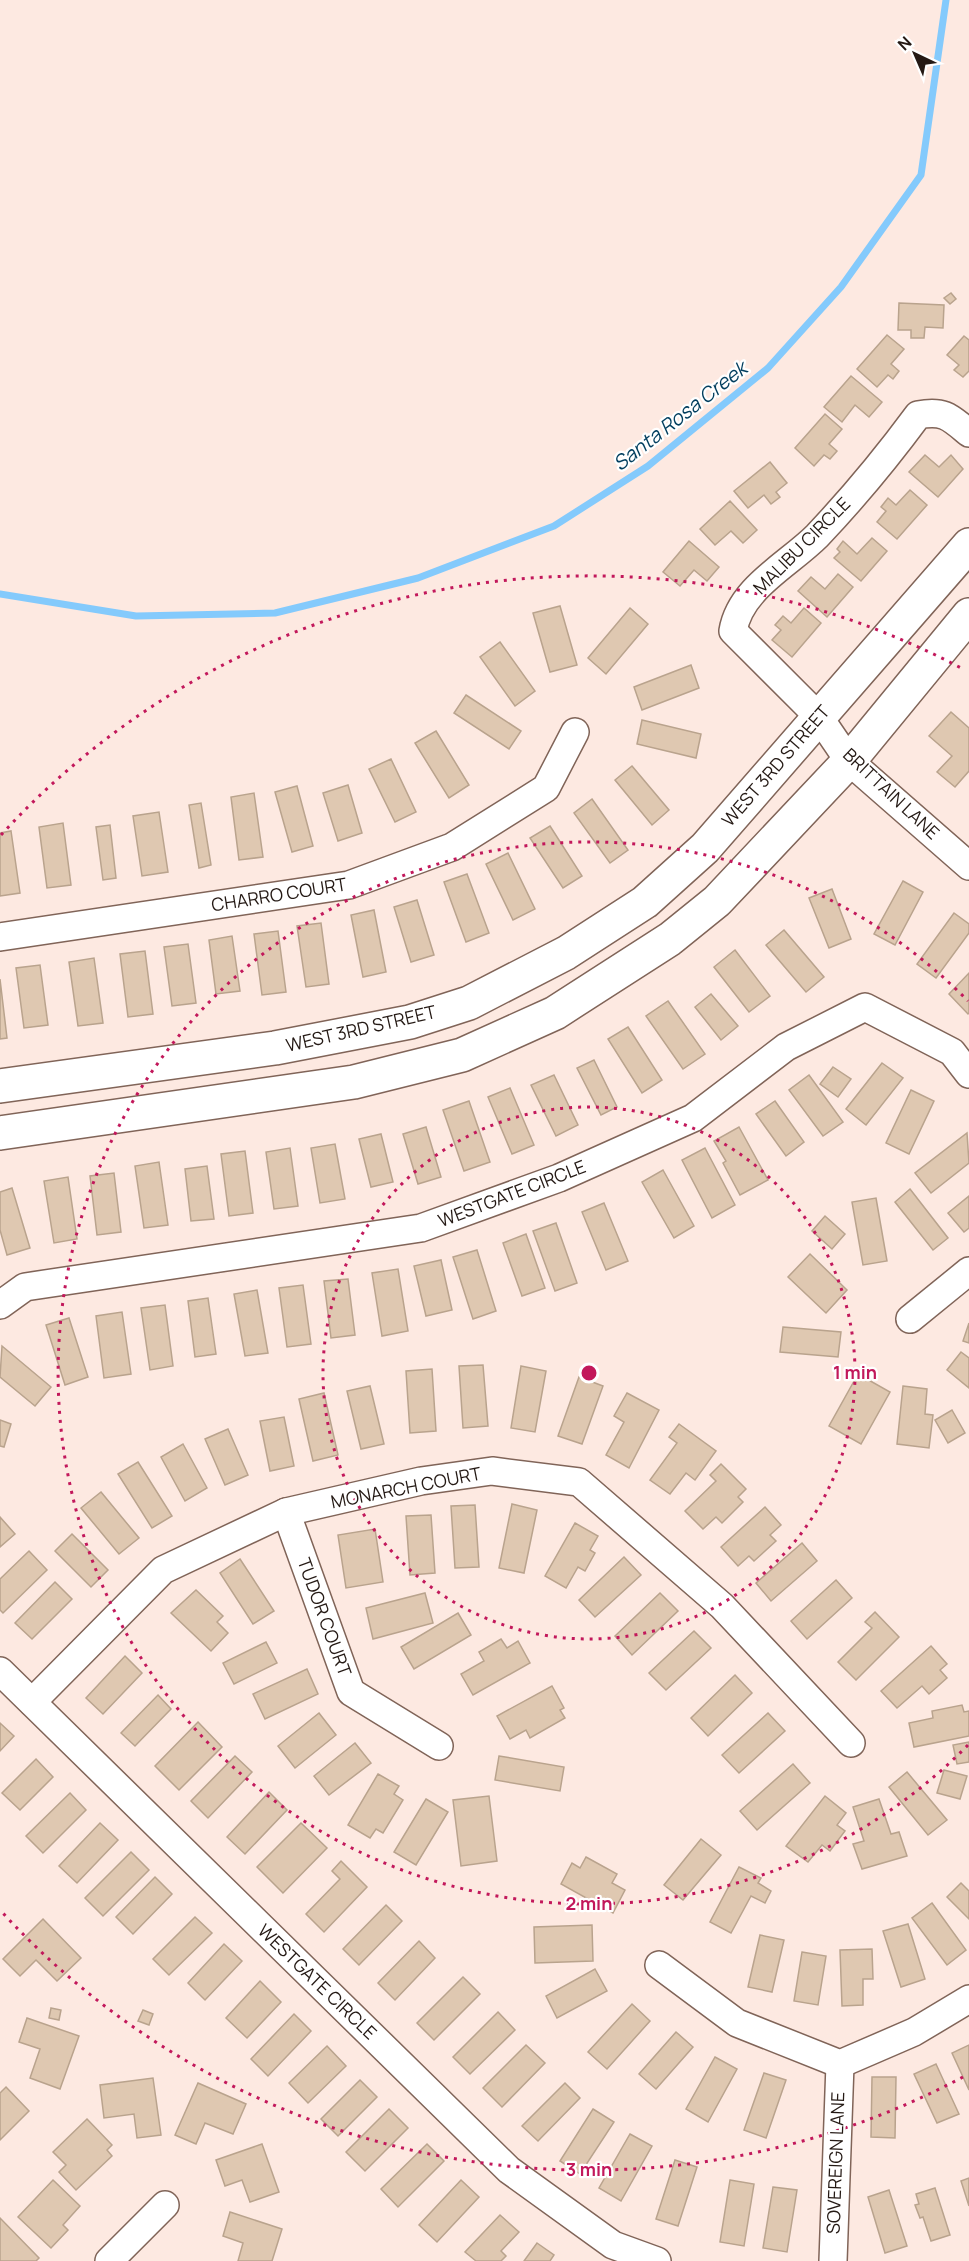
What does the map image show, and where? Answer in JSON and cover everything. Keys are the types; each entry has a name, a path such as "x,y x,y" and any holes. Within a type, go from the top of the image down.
{"main road":[{"name":"WEST 3RD STREET","path":"0,1086 316,1041 410,1022 469,1003 566,953 645,902 705,848 969,545"},
{"path":"0,1133 354,1082 462,1055 555,1013 622,972 717,902 849,761 969,615"}],"street":[{"name":"MALIBU CIRCLE","path":"819,717 734,631 736,615 773,573 816,537 887,457 918,415 935,412 943,414 969,433"},
{"name":"BRITTAIN LANE","path":"819,717 849,761 969,866"},
{"name":"CHARRO COURT","path":"0,937 349,885 452,847 546,788 575,732"},
{"name":"WESTGATE CIRCLE","path":"0,1305 26,1287 421,1228 559,1178 693,1118 786,1047 865,1007 952,1052 969,1074"},
{"path":"910,1319 969,1271"},
{"name":"MONARCH COURT","path":"32,1702 163,1570 286,1512 421,1481 492,1471 579,1482 722,1606 851,1743"},
{"name":"TUDOR COURT","path":"286,1512 351,1692 439,1746"},
{"name":"WESTGATE CIRCLE","path":"0,1671 509,2170 613,2245 657,2261"},
{"path":"659,1965 737,2023 840,2064 914,2032 969,1999"},
{"name":"SOVEREIGN LANE","path":"833,2261 840,2064"},
{"path":"109,2261 165,2205"}],"building":[{"path":"951,293 956,299 950,304 944,298"},
{"path":"899,303 944,305 943,328 925,327 924,338 911,338 911,330 898,330"},
{"path":"887,335 904,349 891,364 899,371 893,379 888,375 877,387 857,369"},
{"path":"964,336 969,340 969,371 963,377 954,370 959,365 947,355"},
{"path":"851,376 882,402 869,417 855,405 842,422 824,407"},
{"path":"825,414 842,429 829,444 837,451 830,459 824,455 814,466 795,448"},
{"path":"925,455 939,467 951,455 963,469 938,497 909,472"},
{"path":"770,462 787,483 776,492 780,497 771,504 764,495 748,508 734,491"},
{"path":"910,490 927,505 897,539 877,522 886,511 881,507 888,498 896,505"},
{"path":"730,501 757,530 743,543 731,531 715,545 700,529"},
{"path":"872,538 887,551 861,581 834,558 840,552 837,549 843,541 857,554"},
{"path":"689,541 719,567 707,581 694,570 680,586 663,572"},
{"path":"838,574 853,587 827,617 798,591 811,577 825,589"},
{"path":"560,606 577,665 550,672 533,613"},
{"path":"630,608 648,624 606,674 588,658"},
{"path":"804,608 821,623 792,657 772,640 781,630 775,625 783,616 791,623"},
{"path":"500,642 535,691 515,706 480,657"},
{"path":"691,665 699,688 642,710 634,687"},
{"path":"466,695 521,731 509,749 454,713"},
{"path":"951,712 969,728 969,771 955,787 937,772 952,756 929,736"},
{"path":"642,720 701,734 696,758 637,744"},
{"path":"436,731 469,785 449,798 415,743"},
{"path":"391,759 416,812 395,822 369,769"},
{"path":"632,766 669,810 652,825 615,780"},
{"path":"348,785 362,833 338,841 323,793"},
{"path":"297,786 313,846 292,852 275,792"},
{"path":"254,793 263,857 239,860 231,797"},
{"path":"592,799 628,850 610,863 574,813"},
{"path":"201,803 211,865 199,868 189,805"},
{"path":"159,812 168,872 142,876 133,816"},
{"path":"63,823 71,885 47,888 39,827"},
{"path":"110,825 116,878 103,880 96,827"},
{"path":"550,826 582,876 563,888 530,838"},
{"path":"11,831 20,893 0,896 0,833"},
{"path":"508,853 535,909 513,920 486,864"},
{"path":"467,874 489,933 466,942 444,882"},
{"path":"903,881 923,892 895,945 874,934"},
{"path":"832,889 851,939 829,948 809,898"},
{"path":"417,900 434,955 411,962 394,907"},
{"path":"374,910 386,972 363,977 351,915"},
{"path":"954,913 969,924 969,933 936,978 917,964"},
{"path":"321,923 329,984 306,987 297,926"},
{"path":"784,930 824,977 806,992 766,945"},
{"path":"278,931 286,992 262,995 254,934"},
{"path":"232,936 240,991 216,994 209,940"},
{"path":"188,944 196,1003 172,1006 164,947"},
{"path":"735,950 770,996 749,1012 714,967"},
{"path":"145,951 153,1014 128,1017 120,954"},
{"path":"94,958 103,1023 78,1026 69,962"},
{"path":"40,965 48,1025 24,1028 16,968"},
{"path":"969,973 969,1013 968,1014 949,994"},
{"path":"0,979 7,1038 0,1039"},
{"path":"711,994 738,1026 721,1040 695,1007"},
{"path":"668,1001 705,1054 683,1069 646,1016"},
{"path":"628,1027 662,1080 642,1093 608,1039"},
{"path":"594,1060 617,1107 601,1115 577,1068"},
{"path":"882,1063 903,1078 866,1125 846,1109"},
{"path":"833,1067 851,1079 838,1097 820,1084"},
{"path":"554,1075 578,1125 556,1136 531,1085"},
{"path":"809,1075 843,1122 823,1136 789,1090"},
{"path":"510,1088 534,1145 512,1154 488,1097"},
{"path":"911,1090 934,1101 909,1154 886,1143"},
{"path":"469,1101 490,1162 464,1171 443,1110"},
{"path":"775,1101 804,1142 786,1156 756,1114"},
{"path":"426,1127 441,1177 418,1184 403,1134"},
{"path":"739,1127 768,1180 740,1195 723,1163 726,1161 714,1141"},
{"path":"967,1133 969,1163 931,1193 915,1173"},
{"path":"381,1134 393,1182 371,1187 359,1139"},
{"path":"335,1144 345,1199 320,1203 311,1148"},
{"path":"290,1148 298,1206 274,1209 266,1152"},
{"path":"705,1148 735,1205 712,1218 682,1160"},
{"path":"245,1151 253,1213 229,1216 221,1154"},
{"path":"159,1162 168,1225 144,1228 135,1166"},
{"path":"207,1166 214,1219 191,1221 185,1169"},
{"path":"663,1170 694,1226 674,1238 642,1182"},
{"path":"114,1173 121,1232 97,1235 90,1176"},
{"path":"68,1177 77,1239 54,1243 44,1181"},
{"path":"12,1188 30,1248 7,1255 0,1230 0,1192"},
{"path":"910,1189 948,1238 933,1250 895,1202"},
{"path":"969,1196 969,1228 964,1232 948,1213"},
{"path":"876,1198 887,1261 863,1265 852,1202"},
{"path":"604,1203 628,1261 606,1270 582,1212"},
{"path":"825,1216 845,1234 832,1249 812,1231"},
{"path":"556,1223 577,1283 555,1291 533,1231"},
{"path":"526,1234 545,1288 522,1296 503,1243"},
{"path":"477,1250 496,1311 473,1319 453,1257"},
{"path":"810,1254 847,1290 826,1313 788,1277"},
{"path":"441,1260 452,1310 426,1316 414,1266"},
{"path":"398,1269 408,1331 382,1336 372,1273"},
{"path":"348,1279 355,1335 331,1338 324,1281"},
{"path":"303,1285 311,1344 287,1347 279,1288"},
{"path":"257,1290 268,1353 245,1356 234,1294"},
{"path":"208,1298 216,1354 195,1357 188,1301"},
{"path":"165,1305 173,1366 150,1370 141,1308"},
{"path":"122,1312 131,1374 104,1378 96,1316"},
{"path":"69,1318 88,1377 65,1385 46,1325"},
{"path":"969,1323 969,1343 963,1341"},
{"path":"783,1327 841,1332 838,1357 780,1352"},
{"path":"2,1346 51,1387 35,1406 0,1377"},
{"path":"961,1352 969,1358 969,1388 947,1370"},
{"path":"483,1365 488,1426 463,1428 459,1366"},
{"path":"521,1366 546,1371 535,1432 511,1428"},
{"path":"432,1369 436,1431 410,1433 406,1371"},
{"path":"858,1374 890,1392 861,1444 829,1426"},
{"path":"579,1377 603,1386 582,1444 558,1436"},
{"path":"370,1386 384,1444 361,1449 347,1391"},
{"path":"903,1386 927,1389 925,1414 933,1415 929,1448 897,1444"},
{"path":"324,1393 338,1455 313,1461 299,1399"},
{"path":"627,1393 659,1410 629,1468 606,1455 624,1422 614,1416"},
{"path":"952,1410 965,1433 948,1443 935,1420"},
{"path":"284,1417 294,1466 270,1471 260,1421"},
{"path":"0,1420 11,1424 4,1447 0,1446"},
{"path":"679,1424 716,1451 695,1480 686,1473 670,1494 650,1480 677,1443 669,1437"},
{"path":"228,1429 248,1475 225,1485 205,1439"},
{"path":"183,1444 207,1488 185,1501 161,1457"},
{"path":"138,1462 172,1516 152,1528 118,1474"},
{"path":"721,1464 746,1489 738,1497 743,1502 722,1523 716,1517 703,1529 685,1511 716,1481 710,1475"},
{"path":"101,1492 139,1538 119,1554 81,1508"},
{"path":"512,1504 537,1510 524,1573 499,1568"},
{"path":"475,1505 479,1567 455,1568 451,1506"},
{"path":"765,1507 781,1525 770,1535 776,1541 754,1561 749,1556 738,1566 721,1547"},
{"path":"431,1515 435,1573 410,1575 406,1516"},
{"path":"0,1517 15,1534 0,1547"},
{"path":"575,1523 598,1536 590,1550 595,1553 585,1571 578,1567 566,1588 545,1576"},
{"path":"375,1529 383,1582 346,1588 338,1535"},
{"path":"72,1534 108,1570 91,1587 55,1551"},
{"path":"802,1543 817,1561 771,1601 756,1583"},
{"path":"29,1551 47,1570 3,1613 0,1610 0,1579"},
{"path":"624,1557 641,1575 595,1617 579,1600"},
{"path":"240,1559 274,1611 253,1624 220,1573"},
{"path":"836,1580 852,1598 807,1639 791,1621"},
{"path":"55,1582 72,1599 32,1639 15,1623"},
{"path":"196,1590 223,1616 217,1622 228,1633 211,1651 171,1613"},
{"path":"425,1593 433,1623 373,1639 366,1608"},
{"path":"660,1593 678,1611 632,1655 615,1636"},
{"path":"875,1612 899,1637 856,1680 838,1662 872,1628 865,1622"},
{"path":"458,1613 471,1635 414,1669 401,1647"},
{"path":"694,1631 711,1648 666,1690 649,1673"},
{"path":"501,1639 507,1648 518,1641 530,1663 473,1695 461,1674 484,1661 479,1652"},
{"path":"266,1642 277,1663 234,1684 223,1663"},
{"path":"931,1646 947,1664 940,1670 947,1678 929,1694 922,1686 897,1708 881,1691"},
{"path":"125,1656 142,1673 103,1714 86,1698"},
{"path":"307,1669 318,1694 265,1719 253,1694"},
{"path":"735,1675 752,1693 708,1736 691,1718"},
{"path":"552,1686 564,1708 560,1710 565,1718 530,1738 526,1730 510,1739 497,1716"},
{"path":"158,1695 171,1709 135,1746 121,1733"},
{"path":"962,1705 964,1712 969,1711 969,1736 914,1747 909,1723 933,1718 932,1711"},
{"path":"319,1713 336,1735 295,1768 278,1746"},
{"path":"768,1713 785,1731 739,1773 722,1755"},
{"path":"198,1722 222,1747 179,1790 155,1766"},
{"path":"0,1723 14,1736 0,1751"},
{"path":"969,1742 969,1762 957,1764 953,1745"},
{"path":"355,1743 371,1763 329,1795 314,1776"},
{"path":"235,1756 252,1772 208,1818 191,1801"},
{"path":"499,1756 564,1767 560,1791 495,1780"},
{"path":"36,1759 53,1777 20,1810 2,1793"},
{"path":"793,1764 810,1783 757,1830 740,1811"},
{"path":"944,1770 967,1776 960,1799 937,1793"},
{"path":"907,1772 947,1820 928,1835 889,1787"},
{"path":"378,1774 399,1786 394,1794 403,1800 383,1833 376,1829 370,1838 348,1825"},
{"path":"269,1792 287,1810 245,1854 227,1837"},
{"path":"70,1793 86,1810 43,1853 26,1836"},
{"path":"489,1796 497,1861 461,1866 453,1800"},
{"path":"825,1796 846,1813 837,1825 845,1831 830,1851 822,1845 808,1862 786,1846"},
{"path":"426,1799 448,1812 416,1865 394,1852"},
{"path":"879,1799 891,1834 899,1832 907,1856 862,1869 853,1844 864,1841 853,1807"},
{"path":"100,1823 118,1840 77,1883 59,1866"},
{"path":"301,1823 327,1848 283,1893 257,1867"},
{"path":"701,1839 721,1855 683,1900 664,1885"},
{"path":"131,1852 149,1870 103,1916 85,1898"},
{"path":"586,1857 617,1874 612,1883 625,1890 613,1913 561,1884 572,1863 580,1868"},
{"path":"341,1861 367,1887 324,1932 306,1914 340,1879 332,1871"},
{"path":"739,1867 761,1878 758,1883 771,1891 765,1903 751,1896 731,1933 710,1922"},
{"path":"155,1877 172,1894 133,1934 116,1917"},
{"path":"961,1883 969,1891 969,1919 947,1897"},
{"path":"932,1903 966,1950 947,1965 912,1918"},
{"path":"386,1905 402,1921 359,1965 343,1949"},
{"path":"195,1917 212,1933 169,1975 153,1959"},
{"path":"43,1919 81,1958 57,1981 36,1960 20,1976 3,1959"},
{"path":"908,1924 925,1979 901,1987 883,1931"},
{"path":"592,1925 593,1961 535,1963 534,1927"},
{"path":"760,1935 784,1940 772,1992 748,1987"},
{"path":"419,1941 435,1958 395,2000 378,1983"},
{"path":"224,1944 242,1961 205,2000 188,1983"},
{"path":"872,1949 873,1979 863,1979 863,2005 842,2006 840,1950"},
{"path":"802,1952 826,1956 818,2005 794,2001"},
{"path":"595,1969 607,1991 557,2018 546,1996"},
{"path":"463,1977 480,1994 434,2040 417,2023"},
{"path":"260,1981 281,2002 247,2038 226,2018"},
{"path":"632,2004 650,2021 607,2069 588,2052"},
{"path":"51,2008 61,2010 59,2020 49,2018"},
{"path":"143,2010 153,2014 149,2025 138,2021"},
{"path":"498,2012 515,2030 470,2074 453,2057"},
{"path":"294,2014 311,2031 268,2076 251,2059"},
{"path":"27,2018 79,2036 60,2089 30,2078 40,2049 19,2042"},
{"path":"676,2032 693,2047 656,2089 639,2074"},
{"path":"526,2045 545,2063 502,2107 483,2088"},
{"path":"969,2045 969,2090 952,2053"},
{"path":"327,2046 346,2066 308,2103 289,2083"},
{"path":"715,2057 737,2069 708,2122 686,2109"},
{"path":"936,2064 959,2114 937,2123 914,2074"},
{"path":"764,2073 786,2080 766,2138 744,2130"},
{"path":"872,2077 896,2077 895,2138 871,2137"},
{"path":"153,2078 161,2135 137,2138 134,2114 104,2118 100,2085"},
{"path":"360,2080 377,2097 338,2136 321,2119"},
{"path":"198,2083 246,2104 233,2134 205,2123 196,2144 175,2135"},
{"path":"565,2083 580,2098 538,2141 522,2126"},
{"path":"6,2087 29,2111 0,2140 0,2093"},
{"path":"389,2109 408,2128 365,2171 346,2152"},
{"path":"593,2109 614,2122 580,2174 560,2161"},
{"path":"87,2119 112,2145 107,2150 112,2156 76,2190 59,2172 66,2165 53,2152"},
{"path":"630,2134 652,2146 621,2201 599,2188"},
{"path":"262,2144 279,2192 250,2202 242,2180 225,2186 216,2160"},
{"path":"427,2144 444,2161 398,2207 381,2189"},
{"path":"675,2160 697,2167 678,2226 656,2219"},
{"path":"969,2178 969,2206 961,2181"},
{"path":"53,2180 80,2206 63,2225 68,2230 51,2248 18,2217"},
{"path":"461,2180 479,2197 437,2242 419,2225"},
{"path":"730,2180 754,2184 744,2246 720,2242"},
{"path":"773,2187 797,2190 787,2252 763,2248"},
{"path":"935,2188 950,2235 931,2241 923,2217 920,2218 915,2205 919,2204 916,2194"},
{"path":"889,2190 907,2246 885,2253 868,2197"},
{"path":"230,2212 282,2229 272,2261 238,2261 243,2243 223,2236"},
{"path":"500,2215 519,2232 501,2251 506,2256 501,2261 476,2261 465,2252"},
{"path":"0,2218 39,2258 36,2261 0,2261"},
{"path":"537,2243 554,2255 550,2261 524,2261"}],"waterway":[{"name":"Santa Rosa Creek","path":"0,594 136,616 275,613 418,578 554,526 648,466 768,368 841,287 921,175 946,0"}]}
